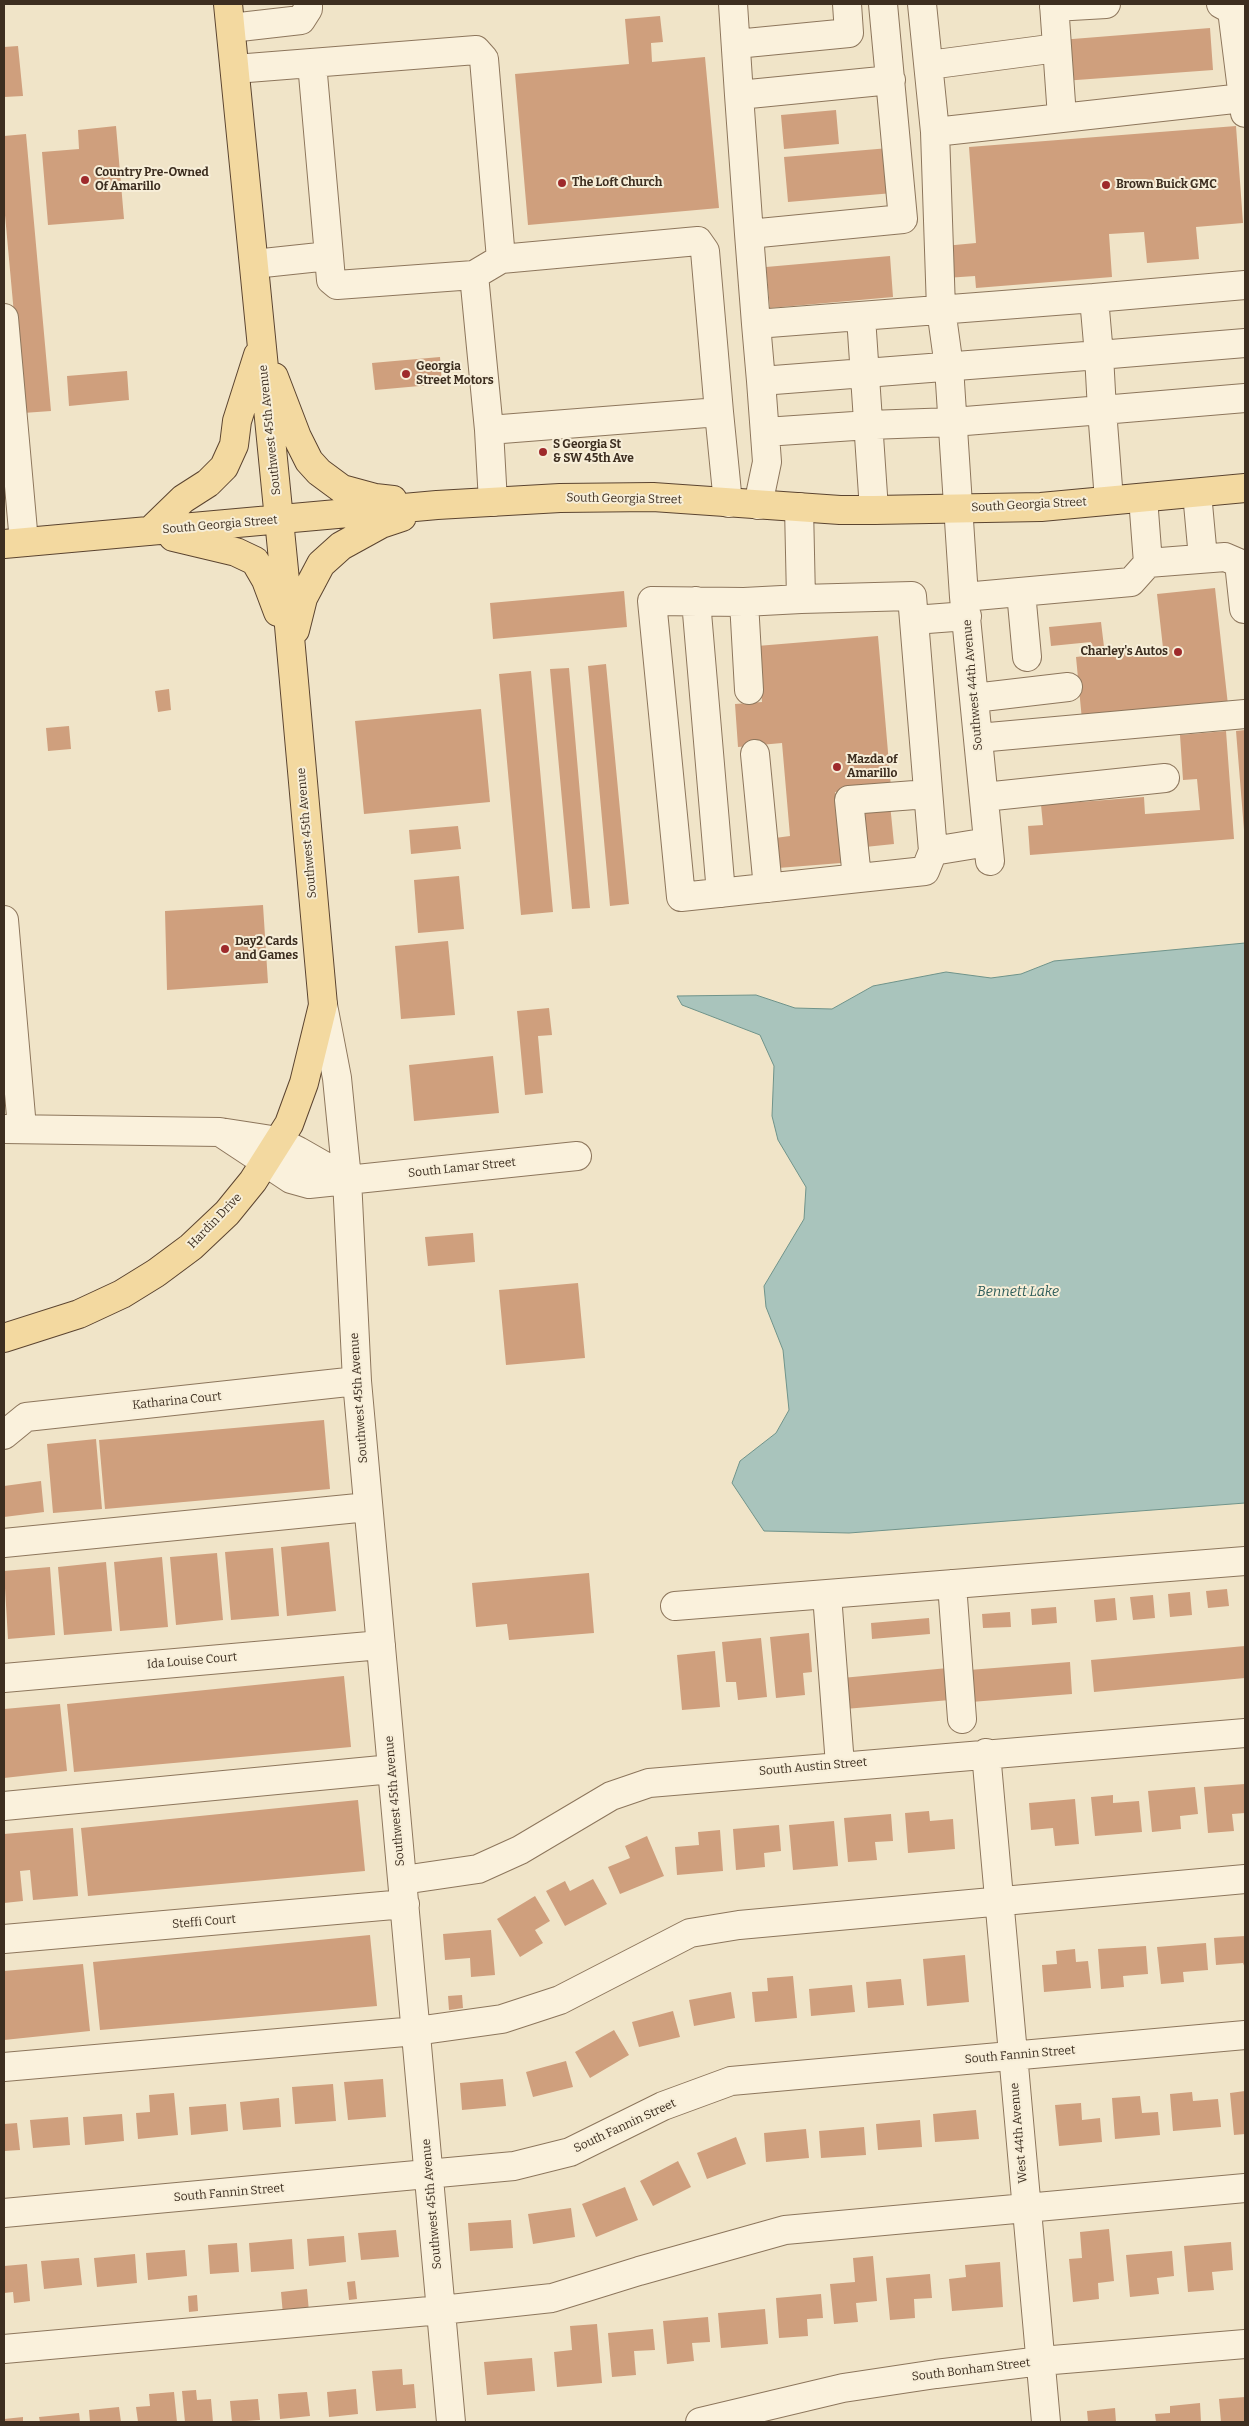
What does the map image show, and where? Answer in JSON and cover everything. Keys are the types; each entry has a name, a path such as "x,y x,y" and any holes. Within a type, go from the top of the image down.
{"main road":[{"name":"Southwest 45th Avenue","path":"229,16 279,520 323,1005"},
{"path":"261,344 298,437 309,460 319,472 342,489 374,498 437,505"},
{"path":"150,531 183,499 208,482 224,468 234,445 237,421 261,344"},
{"name":"South Georgia Street","path":"14,543 437,505 560,498 653,497 758,505 874,510 1041,507 1245,488"},
{"path":"291,649 303,598 320,564 341,546 381,524 437,505"},
{"path":"150,531 236,552 256,561 266,580 291,649"},
{"name":"Hardin Drive","path":"4,1338 79,1314 122,1294 156,1273 191,1247 227,1213 253,1181 289,1124 304,1083 323,1005"}],"street":[{"path":"229,16 301,20 308,9 308,4"},
{"path":"733,4 767,462 758,505"},
{"path":"736,44 849,34 847,4"},
{"path":"749,234 903,219 883,4"},
{"name":"Southwest 44th Avenue","path":"922,4 935,132 941,309 949,367 965,606 989,852 933,850"},
{"path":"1062,117 1054,6 1106,4"},
{"path":"935,132 1062,117 1244,105 1232,10 1221,4"},
{"path":"928,65 1057,48"},
{"path":"235,69 476,50 484,59 501,259"},
{"path":"312,63 331,280 337,285 474,274 501,259 698,241 705,251 728,503"},
{"path":"739,96 891,80"},
{"path":"254,264 329,256"},
{"path":"474,274 489,430 493,502"},
{"path":"756,324 1245,285"},
{"path":"1094,298 1109,500"},
{"path":"862,317 874,510"},
{"path":"4,318 14,543"},
{"path":"761,381 1245,343"},
{"path":"765,432 953,422 1245,398"},
{"path":"489,430 719,412"},
{"path":"1197,493 1203,558"},
{"path":"1143,498 1148,563"},
{"path":"799,507 801,599"},
{"path":"914,620 1021,592 1131,582 1148,563 1225,557 1239,562 1244,610"},
{"path":"1021,592 1027,657"},
{"path":"912,596 933,850 925,871 681,897 652,601 744,602 912,596"},
{"path":"696,601 721,893"},
{"path":"744,602 749,690"},
{"path":"974,698 1068,687"},
{"path":"978,738 1245,714"},
{"path":"755,754 768,888"},
{"path":"984,797 1165,778"},
{"path":"857,878 850,800 928,794"},
{"path":"4,920 13,1128 220,1132 347,1179"},
{"name":"Southwest 45th Avenue","path":"323,1005 337,1078 347,1179 357,1381 451,2422"},
{"path":"271,1152 291,1179 308,1184 329,1198 339,1211 350,1247"},
{"name":"South Lamar Street","path":"308,1184 323,1184 347,1179 577,1156"},
{"name":"Katharina Court","path":"4,1434 26,1417 357,1381"},
{"path":"4,1543 368,1507"},
{"path":"675,1606 1245,1561"},
{"path":"952,1584 962,1719"},
{"path":"827,1594 840,1765"},
{"name":"Ida Louise Court","path":"4,1678 381,1644"},
{"name":"South Austin Street","path":"404,1892 478,1869 520,1850 611,1796 649,1782 1245,1732"},
{"name":"West 44th Avenue","path":"986,1753 1046,2422"},
{"path":"4,1806 392,1769"},
{"path":"4,2067 416,2030 502,2019 560,2000 690,1933 739,1925 1245,1879"},
{"name":"Steffi Court","path":"4,1939 404,1892"},
{"name":"South Fannin Street","path":"4,2213 514,2166 570,2152 663,2106 732,2081 1245,2035"},
{"path":"4,2349 441,2310 552,2298 638,2271 785,2230 1245,2188"},
{"name":"South Bonham Street","path":"700,2422 843,2388 936,2374 1041,2361 1245,2344"}],"water":[{"name":"Bennett Lake","path":"1245,943 1245,1503 849,1533 764,1531 732,1483 740,1461 776,1433 789,1410 783,1350 766,1307 764,1286 804,1219 806,1187 778,1140 772,1116 774,1066 760,1035 682,1005 677,996 756,995 795,1008 832,1009 873,986 946,972 991,978 1021,974 1054,961"}],"building":[{"path":"660,16 663,42 651,43 652,62 705,57 719,208 528,225 515,74 629,64 625,19"},
{"path":"1210,28 1213,70 1063,81 1060,40"},
{"path":"18,46 23,96 4,97 4,47"},
{"path":"836,110 839,144 784,149 781,115"},
{"path":"116,126 124,219 48,225 42,152 79,149 78,130"},
{"name":"Brown Buick GMC","path":"1236,126 1243,223 1196,227 1199,259 1147,263 1144,232 1109,234 1112,277 976,288 975,276 946,278 944,246 976,243 969,147"},
{"path":"26,134 51,411 23,413 4,204 4,136"},
{"path":"889,148 893,193 788,202 784,157"},
{"path":"890,256 893,297 770,308 766,267"},
{"path":"440,357 442,384 375,390 372,363"},
{"path":"127,371 129,400 69,406 67,376"},
{"name":"Charley's Autos","path":"1215,588 1228,705 1082,720 1076,657 1093,655 1091,642 1051,646 1049,627 1101,622 1105,655 1163,648 1157,594"},
{"path":"624,591 627,627 493,639 490,603"},
{"name":"Mazda of Amarillo","path":"878,636 891,787 835,792 841,863 778,868 775,838 790,836 782,743 738,747 735,704 762,702 757,646"},
{"path":"606,664 629,904 610,906 588,666"},
{"path":"569,668 590,908 572,909 550,669"},
{"path":"531,671 553,912 521,915 499,674"},
{"path":"169,689 171,710 158,712 155,691"},
{"path":"481,709 490,802 364,814 355,721"},
{"path":"69,726 71,749 48,751 46,728"},
{"path":"1245,730 1245,830 1244,830 1236,731"},
{"path":"1226,731 1234,839 1030,855 1028,826 1043,825 1041,805 1144,797 1145,814 1200,810 1197,779 1183,780 1180,735"},
{"path":"890,804 894,844 865,847 861,807"},
{"path":"458,826 461,849 411,854 409,830"},
{"path":"459,876 464,929 418,933 414,880"},
{"path":"263,905 268,983 167,990 165,911"},
{"path":"448,941 455,1015 401,1019 395,946"},
{"path":"549,1008 552,1035 538,1036 543,1093 525,1095 517,1011"},
{"path":"493,1056 499,1113 414,1121 409,1065"},
{"path":"473,1233 475,1262 428,1266 425,1237"},
{"path":"578,1283 585,1358 506,1365 499,1290"},
{"path":"324,1420 330,1489 105,1509 99,1440"},
{"path":"96,1439 102,1509 53,1513 47,1444"},
{"path":"41,1481 44,1512 4,1517 4,1486"},
{"path":"329,1542 336,1611 287,1616 281,1547"},
{"path":"273,1548 279,1616 231,1620 225,1552"},
{"path":"217,1553 223,1620 176,1625 170,1557"},
{"path":"162,1557 168,1627 120,1631 114,1562"},
{"path":"106,1562 112,1631 64,1635 58,1567"},
{"path":"50,1567 55,1635 8,1639 4,1571"},
{"path":"589,1573 594,1633 509,1640 507,1624 476,1627 472,1583"},
{"path":"1227,1589 1229,1606 1208,1608 1206,1591"},
{"path":"1190,1592 1192,1615 1170,1617 1168,1594"},
{"path":"1153,1595 1155,1618 1133,1620 1130,1597"},
{"path":"1115,1598 1117,1620 1096,1622 1094,1600"},
{"path":"1056,1607 1057,1623 1032,1625 1031,1609"},
{"path":"1010,1612 1011,1627 983,1628 982,1614"},
{"path":"929,1618 930,1634 872,1639 871,1623"},
{"path":"809,1633 812,1672 803,1673 805,1695 776,1698 770,1637"},
{"path":"761,1638 767,1697 738,1700 736,1682 726,1682 722,1642"},
{"path":"1245,1646 1245,1678 1094,1692 1091,1660"},
{"path":"715,1651 720,1707 682,1710 677,1655"},
{"path":"1070,1662 1072,1694 971,1702 969,1670"},
{"path":"948,1668 950,1700 845,1709 842,1678"},
{"path":"344,1676 351,1747 74,1772 67,1704"},
{"path":"60,1704 67,1771 4,1778 4,1709"},
{"path":"1245,1784 1245,1813 1232,1814 1234,1831 1208,1833 1204,1787"},
{"path":"1195,1787 1198,1814 1180,1816 1181,1829 1152,1832 1148,1791"},
{"path":"1113,1795 1113,1803 1139,1801 1142,1832 1095,1836 1091,1797"},
{"path":"1075,1799 1079,1844 1055,1846 1053,1828 1031,1830 1029,1803"},
{"path":"358,1800 365,1871 88,1896 81,1828"},
{"path":"929,1811 930,1821 953,1819 955,1849 908,1853 905,1813"},
{"path":"891,1814 893,1841 875,1842 877,1860 848,1862 844,1818"},
{"path":"834,1821 838,1866 793,1870 789,1825"},
{"path":"779,1825 781,1851 764,1853 765,1867 736,1870 733,1829"},
{"path":"73,1828 78,1896 33,1900 30,1870 20,1871 23,1901 4,1903 4,1834"},
{"path":"720,1830 723,1871 677,1875 675,1847 699,1845 698,1832"},
{"path":"647,1836 664,1876 620,1894 608,1867 630,1858 625,1846"},
{"path":"593,1879 607,1904 565,1926 546,1891 565,1881 570,1891"},
{"path":"535,1896 550,1921 535,1930 543,1943 520,1957 497,1919"},
{"path":"491,1930 495,1975 471,1977 470,1958 445,1960 443,1934"},
{"path":"370,1935 377,2006 100,2030 93,1962"},
{"path":"1245,1936 1245,1968 1243,1963 1216,1965 1214,1938"},
{"path":"1206,1943 1208,1970 1183,1972 1184,1982 1161,1984 1157,1947"},
{"path":"1146,1946 1148,1974 1123,1976 1124,1987 1101,1989 1098,1949"},
{"path":"1075,1949 1076,1962 1088,1961 1091,1988 1044,1992 1042,1965 1057,1964 1056,1951"},
{"path":"965,1955 969,2002 927,2006 923,1959"},
{"path":"83,1964 90,2031 4,2040 4,1971"},
{"path":"793,1976 797,2018 755,2022 752,1992 768,1991 767,1978"},
{"path":"901,1979 904,2005 868,2008 866,1982"},
{"path":"852,1985 855,2012 811,2016 809,1989"},
{"path":"731,1992 735,2018 694,2026 689,2000"},
{"path":"462,1995 463,2008 449,2010 448,1996"},
{"path":"673,2011 680,2037 639,2047 632,2022"},
{"path":"614,2030 629,2055 590,2078 575,2052"},
{"path":"566,2061 573,2087 533,2097 526,2072"},
{"path":"383,2079 386,2117 348,2120 344,2082"},
{"path":"503,2079 506,2106 462,2110 460,2083"},
{"path":"333,2084 336,2121 295,2124 292,2087"},
{"path":"1245,2091 1245,2134 1234,2135 1230,2093"},
{"path":"1192,2092 1193,2101 1218,2099 1221,2127 1173,2131 1170,2094"},
{"path":"174,2093 178,2135 138,2139 136,2113 150,2112 149,2095"},
{"path":"1140,2096 1142,2113 1158,2112 1160,2135 1115,2139 1112,2098"},
{"path":"279,2098 281,2127 243,2130 240,2102"},
{"path":"1081,2103 1082,2120 1100,2118 1102,2142 1059,2146 1055,2105"},
{"path":"226,2104 228,2131 191,2135 189,2107"},
{"path":"976,2110 979,2139 935,2142 933,2114"},
{"path":"122,2114 124,2141 85,2145 83,2117"},
{"path":"68,2117 70,2145 33,2148 30,2120"},
{"path":"920,2120 922,2147 878,2150 876,2124"},
{"path":"17,2123 20,2150 4,2151 4,2124"},
{"path":"864,2127 866,2155 821,2158 819,2131"},
{"path":"806,2129 809,2158 766,2162 764,2133"},
{"path":"736,2137 746,2164 707,2179 697,2153"},
{"path":"678,2161 691,2187 653,2206 640,2181"},
{"path":"625,2187 638,2220 596,2237 582,2204"},
{"path":"571,2208 575,2237 533,2244 528,2214"},
{"path":"511,2220 513,2248 470,2251 468,2223"},
{"path":"1109,2229 1114,2281 1098,2283 1099,2299 1073,2302 1069,2259 1082,2258 1080,2232"},
{"path":"396,2230 399,2257 361,2260 358,2233"},
{"path":"344,2236 346,2262 309,2266 307,2239"},
{"path":"292,2239 294,2269 251,2272 249,2243"},
{"path":"1231,2242 1233,2270 1212,2272 1214,2290 1188,2292 1184,2246"},
{"path":"237,2243 239,2272 210,2274 208,2245"},
{"path":"185,2250 187,2276 148,2280 146,2253"},
{"path":"1172,2251 1174,2276 1157,2278 1159,2294 1130,2297 1126,2255"},
{"path":"135,2254 137,2283 97,2287 94,2258"},
{"path":"873,2256 877,2301 856,2303 858,2322 834,2324 830,2284 855,2282 853,2258"},
{"path":"79,2258 82,2285 44,2289 41,2261"},
{"path":"1000,2262 1003,2307 952,2311 949,2279 966,2277 965,2265"},
{"path":"27,2264 30,2301 14,2303 13,2292 4,2293 4,2266"},
{"path":"930,2274 932,2298 914,2299 915,2318 890,2320 886,2278"},
{"path":"355,2281 357,2299 349,2300 347,2282"},
{"path":"307,2289 309,2312 283,2315 281,2292"},
{"path":"821,2294 823,2318 807,2319 808,2336 779,2338 776,2298"},
{"path":"197,2295 198,2311 189,2312 188,2296"},
{"path":"765,2309 768,2344 721,2348 718,2313"},
{"path":"708,2317 710,2342 692,2343 694,2361 667,2364 663,2321"},
{"path":"597,2324 602,2383 557,2387 554,2352 572,2350 570,2326"},
{"path":"653,2329 655,2350 634,2351 636,2375 612,2377 608,2333"},
{"path":"532,2358 535,2391 487,2395 484,2362"},
{"path":"402,2369 403,2385 414,2384 416,2408 376,2411 372,2371"},
{"path":"356,2389 358,2414 329,2417 327,2392"},
{"path":"196,2390 197,2400 211,2399 213,2422 185,2422 182,2391"},
{"path":"174,2392 177,2422 138,2422 136,2407 150,2406 149,2394"},
{"path":"307,2392 310,2416 280,2419 278,2394"},
{"path":"1245,2397 1245,2422 1221,2422 1219,2399"},
{"path":"258,2399 260,2420 232,2422 230,2401"},
{"path":"1200,2403 1201,2422 1156,2422 1155,2414 1170,2413 1170,2406"},
{"path":"119,2407 121,2422 90,2422 89,2410"},
{"path":"1115,2408 1116,2422 1088,2422 1087,2411"},
{"path":"79,2413 80,2422 40,2422 39,2417"},
{"path":"23,2417 23,2422 4,2422 4,2419"}],"place":[{"name":"Country Pre-Owned Of Amarillo","path":"85,180"},
{"name":"The Loft Church","path":"562,183"},
{"name":"Brown Buick GMC","path":"1106,185"},
{"name":"Georgia Street Motors","path":"406,374"},
{"name":"S Georgia St & SW 45th Ave","path":"543,452"},
{"name":"Charley's Autos","path":"1178,652"},
{"name":"Mazda of Amarillo","path":"837,767"},
{"name":"Day2 Cards and Games","path":"225,949"}]}
